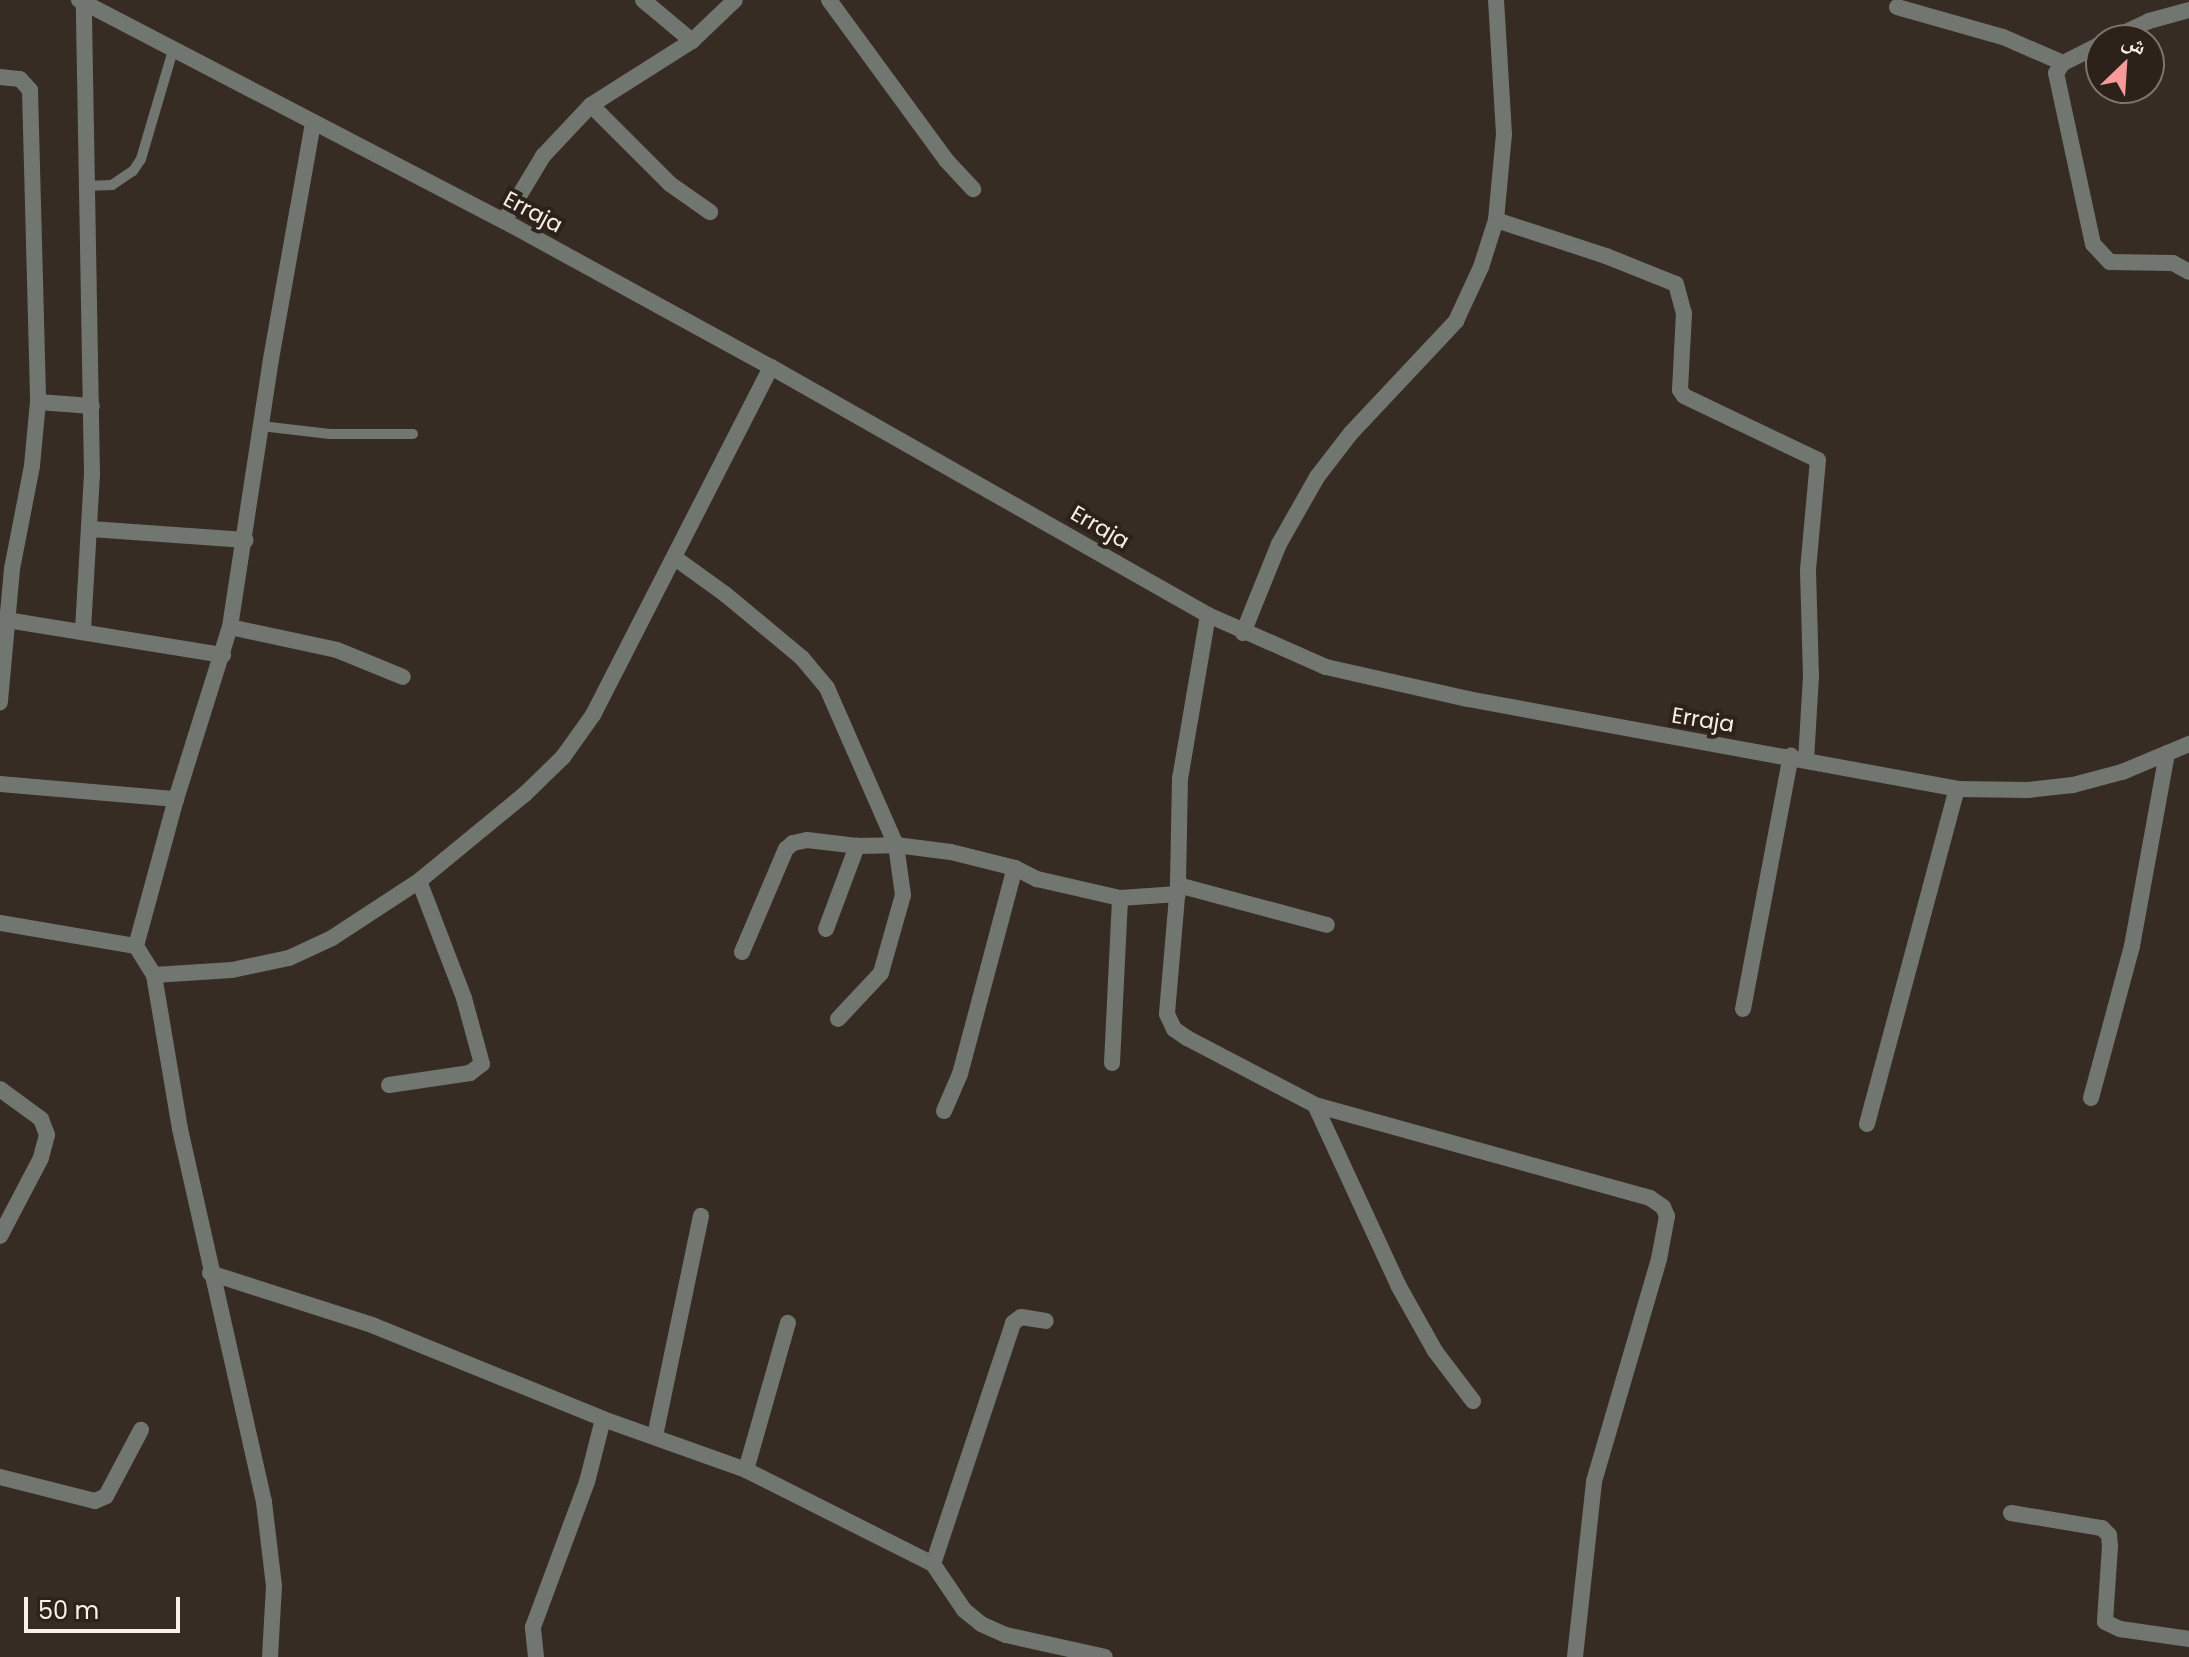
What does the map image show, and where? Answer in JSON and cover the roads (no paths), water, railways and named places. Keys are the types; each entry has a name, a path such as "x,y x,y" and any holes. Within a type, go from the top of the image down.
{"street":[{"path":"643,0 692,41"},
{"path":"504,221 543,156 591,105 692,41 735,0"},
{"path":"829,0 946,160 973,189"},
{"path":"1243,633 1279,544 1317,477 1351,433 1456,321 1481,267 1496,220 1504,134 1496,0"},
{"path":"82,2 92,406 91,529 83,630"},
{"name":"Erraja","path":"82,2 504,221 771,367 1208,615 1326,667 1468,699 1957,789 2028,790 2073,785 2122,772 2189,744"},
{"path":"1897,7 2003,37 2063,63"},
{"path":"2143,24 2189,10"},
{"path":"2085,52 2063,63 2056,73 2096,252 2110,262 2173,263 2189,272"},
{"path":"0,77 20,79 30,90 38,402 32,466 4,620 0,702"},
{"path":"591,105 670,184 710,212"},
{"path":"270,1657 274,1586 264,1502 210,1273 180,1129 154,975 136,946 176,799 230,627 313,123"},
{"path":"1496,220 1606,256 1676,284 1684,313 1680,390 1684,396 1818,460 1808,570 1811,676 1798,758 1743,1009"},
{"path":"154,975 232,970 289,958 341,932 419,881 525,794 563,757 593,715 771,367"},
{"path":"38,402 92,406"},
{"path":"91,529 246,540"},
{"path":"675,558 725,594 802,658 827,688 896,845 903,895 881,973 838,1019"},
{"path":"1208,615 1180,778 1178,889 1167,1006 1174,1029 1315,1105 1650,1198 1663,1207 1667,1216 1667,1230 1594,1482 1575,1657"},
{"path":"4,620 83,630 223,655"},
{"path":"230,627 337,650 403,677"},
{"path":"2091,1098 2132,946 2167,753"},
{"path":"0,784 176,799"},
{"path":"1867,1124 1957,789"},
{"path":"742,952 786,849 807,840 857,846 896,845 951,852 1015,868 1037,879 1120,898 1178,889 1327,925"},
{"path":"826,929 857,846"},
{"path":"944,1111 960,1074 1015,868"},
{"path":"389,1085 470,1073 482,1064 464,998 419,881"},
{"path":"1112,1063 1120,898"},
{"path":"0,923 136,946"},
{"path":"0,1089 41,1119 47,1135 41,1158 0,1236"},
{"path":"1315,1105 1398,1285 1435,1351 1473,1401"},
{"path":"655,1436 701,1216"},
{"path":"210,1273 372,1325 603,1419 746,1470 933,1564 964,1610 981,1624 1006,1635 1105,1657"},
{"path":"933,1564 1013,1323 1021,1317 1046,1321"},
{"path":"746,1470 788,1323"},
{"path":"536,1657 533,1627 587,1482 603,1419"},
{"path":"0,1477 95,1501 106,1496 141,1430"},
{"path":"2011,1513 2102,1528 2109,1535 2110,1546 2105,1622 2120,1629 2189,1639"}],"lane":[{"path":"85,186 112,185 133,171 141,159 173,50"},
{"path":"261,426 330,434 413,434"}]}
